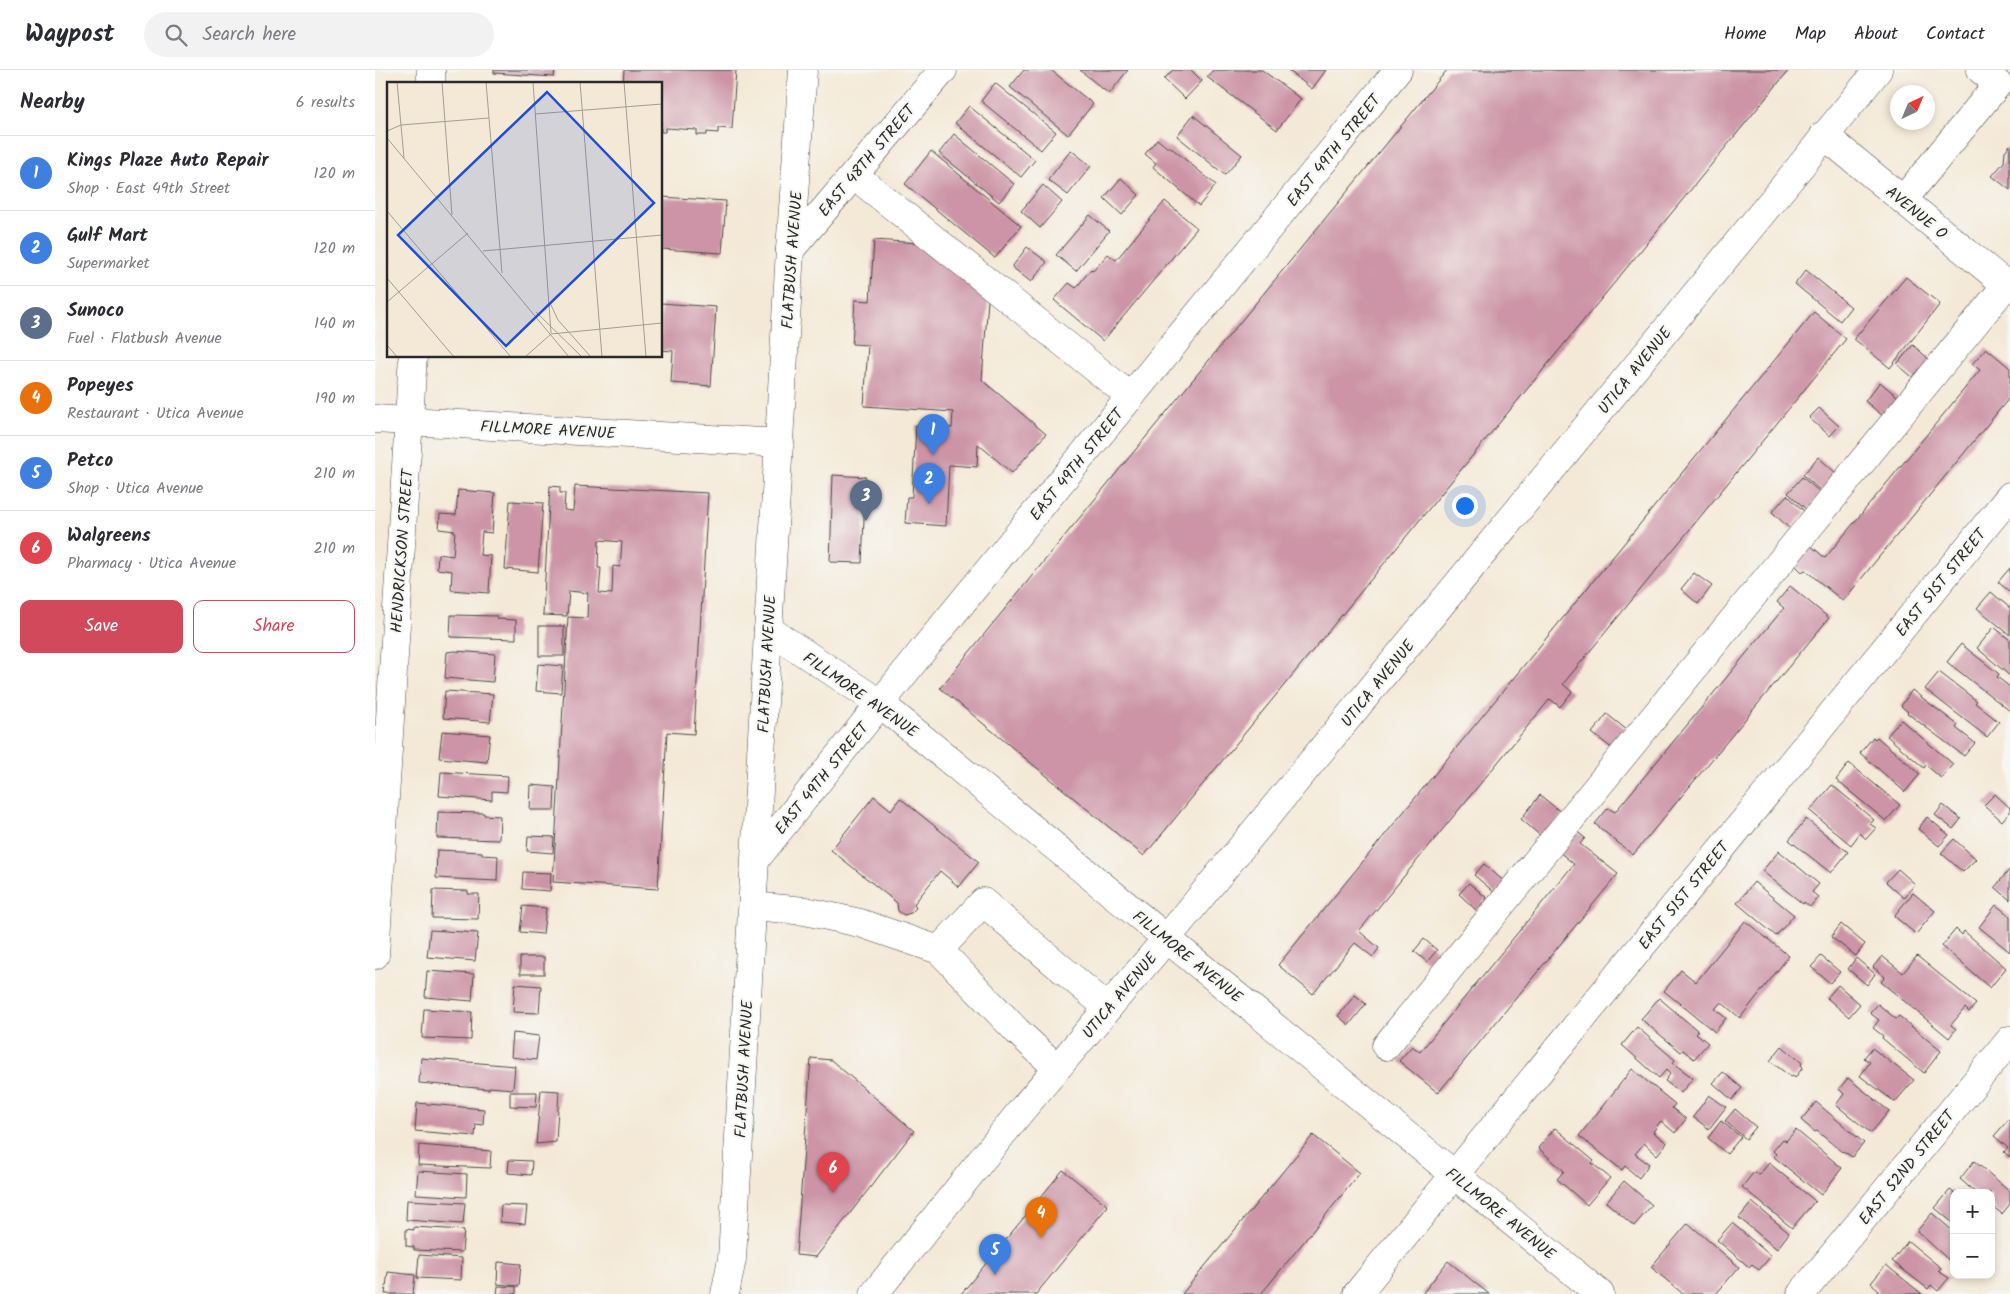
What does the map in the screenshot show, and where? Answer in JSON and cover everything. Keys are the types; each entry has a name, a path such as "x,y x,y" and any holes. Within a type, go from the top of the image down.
{"street":[{"name":"FLATBUSH AVENUE","path":"725,1294 732,1259 790,250 803,70"},
{"name":"EAST 48TH STREET","path":"790,250 943,70"},
{"name":"EAST 49TH STREET","path":"756,859 919,655 1398,70"},
{"name":"UTICA AVENUE","path":"874,1294 1057,1068 1167,938 1799,168 1877,70"},
{"path":"1903,200 1998,84 1981,70"},
{"name":"AVENUE O","path":"1824,135 2008,286"},
{"path":"854,175 1131,397"},
{"path":"1385,1046 2008,286"},
{"name":"HENDRICKSON STREET","path":"375,955 413,358"},
{"name":"FILLMORE AVENUE","path":"375,418 780,443"},
{"name":"EAST 51ST STREET","path":"1357,1294 2010,496"},
{"name":"FILLMORE AVENUE","path":"768,629 881,704 1600,1294"},
{"path":"939,950 983,902 1108,1008"},
{"path":"753,906 805,911 860,923 939,950 1057,1068"},
{"name":"EAST 52ND STREET","path":"1801,1294 2010,1040"},
{"name":"FLATBUSH AVENUE","path":"732,1259 741,1294"}],"building":[{"path":"494,70 555,70 554,77 494,73"},
{"path":"624,70 736,70 732,129 718,128 718,133 707,132 707,135 697,135 697,130 666,128 665,132 663,132 663,82 623,82"},
{"path":"1024,70 1051,70 1093,104 1068,135 1010,87"},
{"path":"1080,70 1128,70 1109,94"},
{"path":"1173,70 1191,70 1202,81 1185,99 1164,79"},
{"path":"1213,70 1262,70 1301,99 1277,130 1207,77"},
{"path":"1288,70 1326,70 1312,89"},
{"path":"1447,70 1789,70 1144,856 940,688"},
{"path":"995,83 1056,132 1041,150 981,101"},
{"path":"969,106 1035,160 1021,177 955,123"},
{"path":"1193,115 1242,155 1225,175 1177,136"},
{"path":"954,134 1014,184 999,202 939,153"},
{"path":"1157,139 1168,148 1169,146 1216,185 1199,206 1153,167 1156,163 1145,154"},
{"path":"2010,145 2010,190 1992,176 2004,162 2005,151"},
{"path":"1071,150 1091,166 1068,195 1048,180"},
{"path":"931,151 1021,226 995,258 905,184"},
{"path":"1121,178 1139,195 1122,215 1104,198"},
{"path":"1043,185 1062,202 1040,228 1021,211"},
{"path":"663,197 726,201 722,253 663,249"},
{"path":"1165,201 1197,228 1103,341 1054,300 1069,283 1076,288 1091,269 1093,271 1108,254 1116,260"},
{"path":"1090,215 1109,231 1076,271 1056,255"},
{"path":"874,240 920,243 988,300 982,380 1046,434 1012,473 978,444 977,467 949,465 946,526 905,523 907,497 912,497 916,425 952,428 953,412 864,406 868,345 852,344 855,300 870,301"},
{"path":"1027,247 1047,262 1031,282 1012,267"},
{"path":"1806,270 1851,307 1840,321 1795,284"},
{"path":"1906,277 1940,304 1890,368 1854,339"},
{"path":"663,303 716,307 711,386 671,383 673,351 663,350"},
{"path":"1814,312 1846,339 1563,684 1572,692 1560,707 1550,699 1359,931 1379,948 1373,957 1355,943 1313,994 1278,965"},
{"path":"1913,345 1932,362 1917,381 1897,364"},
{"path":"1986,348 2010,368 2010,397 1843,601 1805,570 1802,572 1794,564 1810,545 1825,558 1980,370 1972,364"},
{"path":"1880,382 1899,398 1884,417 1865,401"},
{"path":"1819,408 1839,426 1830,436 1809,418"},
{"path":"1818,457 1836,473 1821,491 1803,475"},
{"path":"833,475 866,477 862,563 830,562"},
{"path":"1802,477 1821,493 1807,510 1788,493"},
{"path":"550,486 560,487 560,493 565,493 564,510 573,511 575,486 708,493 694,734 667,732 658,889 553,882 568,617 587,618 588,593 569,591 567,616 543,615","holes":["599,540 622,542 620,567 613,566 612,594 599,593 601,568 598,568"]},
{"path":"458,490 495,493 492,533 482,532 480,555 491,556 489,593 451,590 452,571 437,569 438,554 453,556 455,531 439,529 440,514 456,515"},
{"path":"1787,495 1805,512 1790,529 1772,512"},
{"path":"510,501 543,503 538,572 505,569"},
{"path":"2010,568 2010,592 1998,582"},
{"path":"1694,573 1712,586 1698,604 1681,589"},
{"path":"1790,586 1829,618 1633,855 1595,824 1608,808 1615,812 1784,608 1777,602"},
{"path":"1991,592 2010,608 2010,635 1977,608"},
{"path":"451,615 498,616 497,619 516,620 516,639 450,637"},
{"path":"539,626 564,626 564,656 539,656"},
{"path":"1994,627 2010,640 2010,676 1977,648"},
{"path":"1961,644 1999,674 1997,677 2010,687 2010,711 1947,662"},
{"path":"447,652 495,654 493,682 445,678"},
{"path":"538,664 563,666 561,693 536,691"},
{"path":"1939,672 1977,701 1975,703 1999,722 1987,737 1925,689"},
{"path":"1912,690 1958,725 1956,728 1975,743 1964,756 1907,713 1901,706"},
{"path":"445,691 493,694 490,722 443,718"},
{"path":"1607,714 1628,731 1613,749 1592,733"},
{"path":"1901,720 1953,764 1941,778 1926,765 1924,768 1887,736"},
{"path":"442,731 490,735 487,762 439,758"},
{"path":"1873,737 1875,739 1877,737 1920,774 1905,792 1860,753"},
{"path":"1849,763 1900,805 1886,821 1836,780"},
{"path":"441,772 508,776 507,792 492,791 492,800 439,796"},
{"path":"531,785 555,787 554,810 530,810"},
{"path":"1832,785 1874,820 1870,824 1876,828 1866,839 1860,833 1851,845 1810,811"},
{"path":"1995,794 2010,808 2010,812 2002,821 1984,805"},
{"path":"1540,795 1563,814 1543,838 1521,819"},
{"path":"874,796 891,810 900,798 979,862 959,887 940,871 914,904 916,908 911,913 904,915 898,911 897,903 831,850"},
{"path":"1943,805 1961,819 1953,829 1935,815"},
{"path":"438,812 484,813 484,815 500,816 499,840 437,838"},
{"path":"1927,817 1949,835 1939,846 1918,829"},
{"path":"1806,819 1848,852 1831,873 1789,840"},
{"path":"1575,830 1585,838 1580,844 1618,874 1438,1093 1399,1061 1412,1046 1420,1052 1574,864 1558,851"},
{"path":"528,836 554,837 553,853 527,851"},
{"path":"1954,839 1976,859 1963,872 1941,853"},
{"path":"437,850 482,852 482,855 498,856 497,881 436,878"},
{"path":"1779,851 1819,884 1812,892 1818,897 1810,907 1804,902 1803,904 1762,871"},
{"path":"1484,864 1506,883 1496,894 1474,875"},
{"path":"1898,869 1915,884 1904,898 1886,882"},
{"path":"2010,869 2010,900 1995,887"},
{"path":"523,872 551,873 550,891 522,889"},
{"path":"1754,882 1794,915 1776,936 1737,903"},
{"path":"1469,883 1487,898 1476,910 1459,894"},
{"path":"433,890 468,891 468,894 479,894 478,919 432,918"},
{"path":"1913,893 1935,911 1916,934 1894,916"},
{"path":"1996,905 2010,916 2010,952 1979,927"},
{"path":"523,906 546,908 543,934 520,932"},
{"path":"1745,921 1789,956 1740,1018 1721,1002 1715,1009 1726,1018 1715,1032 1664,991 1681,970 1696,982"},
{"path":"1841,924 1865,944 1856,956 1831,937"},
{"path":"1956,929 1962,935 1964,931 2006,968 1990,988 1942,946"},
{"path":"430,930 478,933 475,961 427,957"},
{"path":"1424,939 1437,950 1427,962 1414,951"},
{"path":"1821,956 1840,972 1830,983 1811,967"},
{"path":"1882,956 1903,973 1917,956 1976,1004 1969,1012 1965,1008 1951,1025 1956,1029 1949,1038 1881,982 1885,977 1873,967"},
{"path":"520,957 544,957 544,974 520,974"},
{"path":"1856,958 1875,974 1867,985 1848,969"},
{"path":"427,971 474,974 472,1001 425,997"},
{"path":"515,984 541,986 539,1013 513,1012"},
{"path":"1838,985 1860,1004 1849,1017 1827,998"},
{"path":"1355,995 1366,1004 1349,1025 1338,1016"},
{"path":"1659,998 1698,1031 1696,1033 1708,1043 1694,1059 1683,1050 1681,1052 1641,1019"},
{"path":"1878,1004 1896,1019 1899,1016 1941,1051 1924,1073 1882,1038 1883,1036 1873,1028 1879,1020 1870,1013"},
{"path":"424,1009 472,1012 471,1040 422,1038"},
{"path":"1637,1027 1675,1060 1673,1063 1693,1078 1681,1093 1665,1081 1670,1074 1666,1070 1659,1078 1622,1045"},
{"path":"513,1033 539,1036 536,1060 511,1057"},
{"path":"1782,1046 1802,1063 1803,1067 1795,1078 1770,1061"},
{"path":"1872,1048 1914,1080 1895,1102 1860,1076 1870,1062 1864,1058"},
{"path":"421,1058 515,1066 513,1089 489,1087 489,1089 419,1083"},
{"path":"811,1058 831,1060 914,1131 816,1257 796,1255"},
{"path":"1632,1069 1675,1104 1672,1108 1686,1119 1675,1133 1661,1121 1657,1126 1653,1132 1667,1143 1657,1155 1644,1143 1635,1154 1649,1164 1639,1178 1625,1166 1622,1170 1579,1136"},
{"path":"1723,1072 1742,1088 1732,1100 1713,1083"},
{"path":"1848,1078 1889,1111 1871,1133 1836,1105 1844,1094 1839,1089"},
{"path":"541,1090 559,1091 556,1142 536,1144"},
{"path":"510,1092 537,1092 536,1107 510,1106"},
{"path":"1709,1095 1726,1107 1709,1129 1693,1117"},
{"path":"1816,1102 1864,1143 1852,1157 1842,1152 1801,1120"},
{"path":"417,1103 484,1109 483,1125 476,1124 475,1136 415,1131"},
{"path":"1735,1109 1756,1127 1746,1139 1725,1121"},
{"path":"2009,1119 2010,1157 2004,1152 2008,1148 1994,1136"},
{"path":"1721,1121 1741,1137 1727,1154 1708,1138"},
{"path":"1555,1128 1594,1161 1592,1163 1610,1178 1587,1205 1557,1179 1564,1171 1538,1148"},
{"path":"1796,1130 1842,1168 1821,1195 1774,1157 1776,1154 1773,1151 1783,1139 1786,1141"},
{"path":"1313,1135 1360,1173 1261,1294 1182,1294"},
{"path":"419,1145 491,1151 490,1168 418,1165"},
{"path":"509,1160 532,1161 531,1175 508,1173"},
{"path":"1974,1161 2010,1191 2010,1204 2002,1214 1995,1208 1995,1189 1971,1189 1960,1179"},
{"path":"1769,1163 1815,1201 1792,1228 1742,1187 1754,1172 1759,1175"},
{"path":"1063,1170 1108,1206 1036,1294 961,1294"},
{"path":"418,1171 467,1174 466,1197 416,1194"},
{"path":"1624,1181 1652,1205 1634,1226 1606,1202"},
{"path":"1950,1190 1950,1221 1935,1208"},
{"path":"407,1200 465,1203 463,1224 406,1220"},
{"path":"1752,1202 1789,1233 1777,1249 1739,1218"},
{"path":"501,1205 527,1206 525,1224 500,1222"},
{"path":"1932,1213 1950,1229 1950,1261 1917,1231"},
{"path":"1688,1223 1739,1267 1716,1294 1683,1294 1651,1267"},
{"path":"1732,1223 1771,1256 1759,1270 1752,1264 1749,1267 1717,1240"},
{"path":"414,1227 464,1230 462,1252 414,1250 414,1247 406,1246 406,1229 414,1230"},
{"path":"1908,1241 1941,1268 1938,1271 1949,1278 1938,1291 1931,1285 1928,1289 1892,1261"},
{"path":"419,1255 462,1258 461,1280 417,1278"},
{"path":"1448,1261 1474,1282 1489,1294 1422,1294"},
{"path":"498,1262 521,1264 519,1286 497,1284"},
{"path":"1886,1265 1922,1294 1876,1294 1879,1290 1871,1283"},
{"path":"388,1272 415,1275 413,1294 385,1294"},
{"path":"498,1286 516,1287 516,1294 497,1294"}],"place":[{"name":"Kings Plaze Auto Repair","path":"933,455"},
{"name":"Gulf Mart","path":"929,504"},
{"name":"Sunoco","path":"866,521"},
{"name":"Walgreens","path":"833,1193"},
{"name":"Popeyes","path":"1041,1238"},
{"name":"Petco","path":"995,1275"}]}
